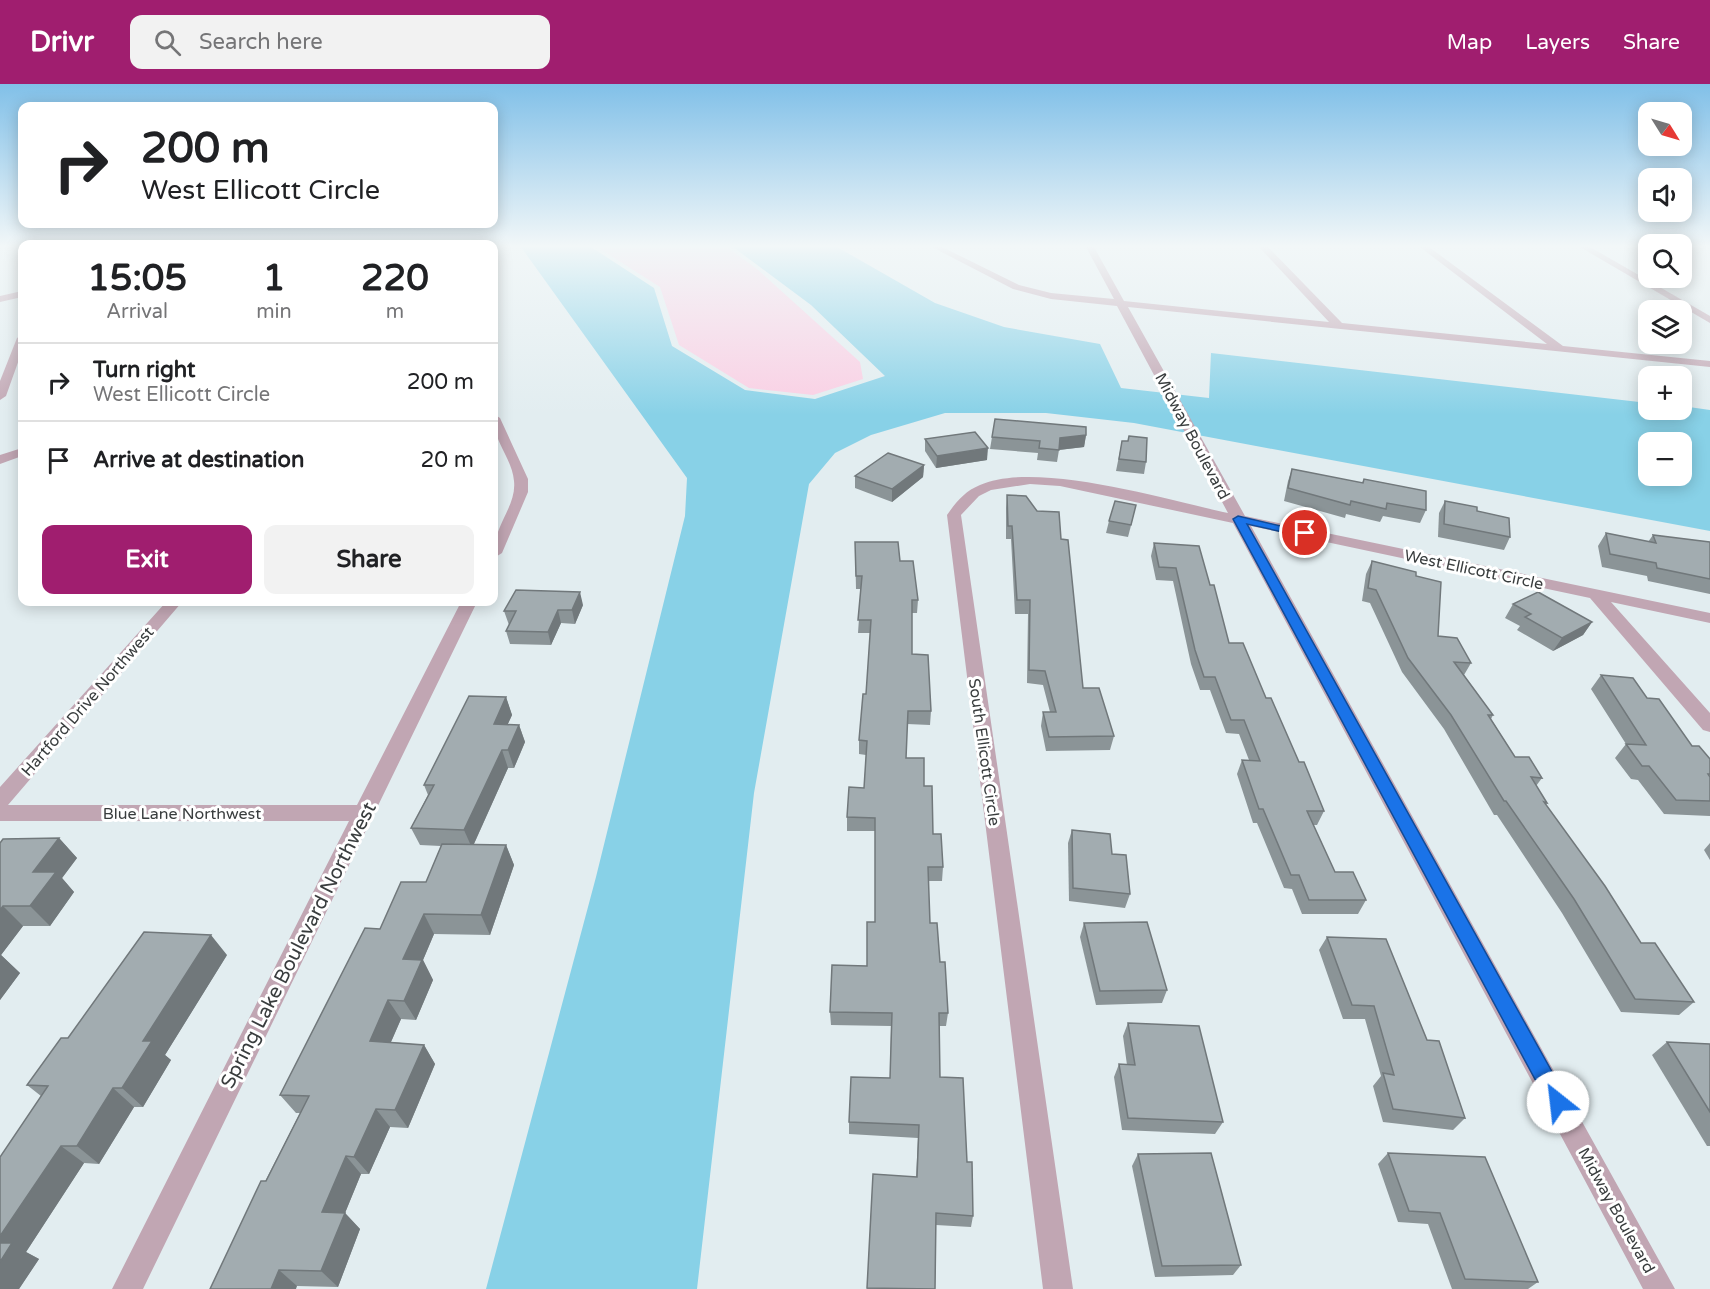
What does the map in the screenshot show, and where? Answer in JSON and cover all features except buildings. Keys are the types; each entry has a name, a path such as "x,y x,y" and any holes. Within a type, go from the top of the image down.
{"street":[{"name":"Midway Boulevard","path":"1121,303 1660,1289"},
{"path":"1123,303 1710,364"},
{"path":"1317,303 1339,326"},
{"path":"1499,303 1560,349"},
{"path":"1681,303 1710,320"},
{"path":"0,396 18,348"},
{"path":"0,368 12,364"},
{"path":"498,427 521,479 521,492 498,544"},
{"path":"0,459 18,453"},
{"name":"South Ellicott Circle","path":"1058,1289 954,515 962,500 979,489 1003,482 1031,479 1060,482 1238,519"},
{"name":"West Ellicott Circle","path":"1238,519 1710,618"},
{"path":"1595,594 1710,725"},
{"name":"Hartford Drive Northwest","path":"0,800 170,606"},
{"name":"Spring Lake Boulevard Northwest","path":"127,1289 467,606"},
{"name":"Blue Lane Northwest","path":"0,813 364,813"}],"shaded area":[{"path":"665,303 795,303 860,362 863,379 813,395 749,388 679,345"}],"water":[{"path":"561,303 659,303 672,346 745,390 815,399 885,376 809,303 936,303 1004,327 1100,344 1121,388 1209,398 1211,353 1638,402 1638,420 1692,420 1692,407 1710,410 1710,531 1134,423 1046,413 945,413 871,435 835,453 809,484 754,793 697,1289 486,1289 596,877 685,516 687,478"}],"route":[{"path":"1305,533 1238,519 1558,1102"}]}
